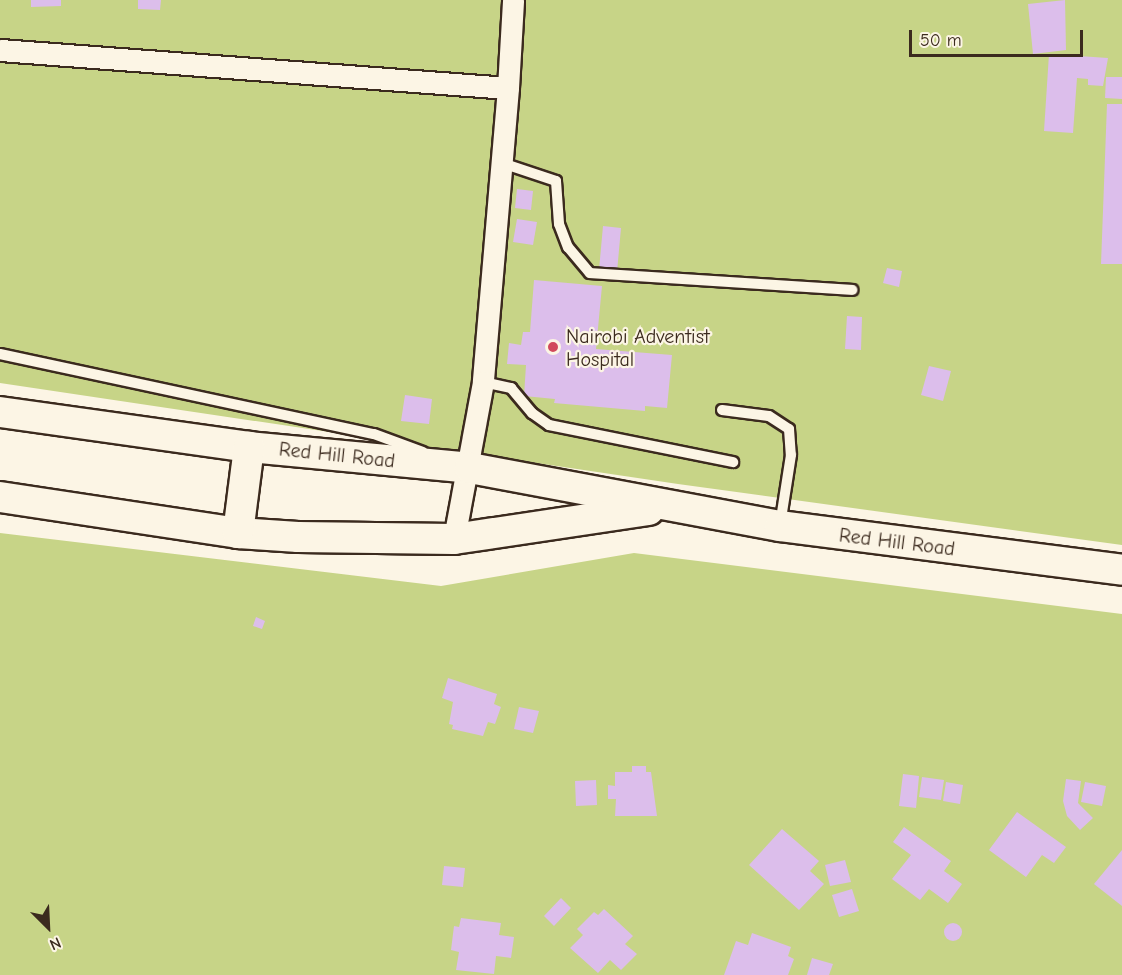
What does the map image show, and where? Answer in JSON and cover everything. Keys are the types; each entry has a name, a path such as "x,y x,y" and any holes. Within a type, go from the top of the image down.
{"main road":[{"name":"Red Hill Road","path":"0,412 249,447 470,468 780,526 1122,570"},
{"path":"238,532 249,447"},
{"name":"Red Hill Road","path":"0,497 238,532 298,537 454,538 673,506"}],"street":[{"path":"454,538 470,468 483,382 508,88 513,0"},
{"path":"0,50 508,88"}],"lane":[{"path":"502,163 556,181 559,224 568,247 590,273 852,290"},
{"path":"0,354 374,434 470,468"},
{"path":"483,382 511,388 532,413 549,425 733,462"},
{"path":"722,410 769,416 789,429 792,442 780,526"}],"green space":[{"path":"0,0 1122,0 1122,545 678,484 0,383"},
{"path":"0,533 441,586 634,553 1122,614 1122,975 0,975"}],"building":[{"path":"31,0 61,0 61,6 31,7"},
{"path":"138,0 161,0 160,10 138,9"},
{"path":"1065,0 1066,50 1033,54 1028,4"},
{"path":"1049,54 1108,58 1103,86 1088,85 1088,79 1077,78 1073,133 1044,131"},
{"path":"1106,77 1122,77 1122,99 1105,98"},
{"path":"1107,104 1122,104 1122,264 1101,264"},
{"path":"517,189 533,191 531,210 515,208"},
{"path":"517,219 537,222 533,245 513,242"},
{"path":"603,226 621,228 617,272 599,270"},
{"path":"887,268 902,271 899,287 883,283"},
{"name":"Nairobi Adventist Hospital","path":"534,280 602,286 596,349 672,355 667,408 645,406 645,411 554,403 555,399 524,396 526,365 507,364 509,343 521,345 523,332 530,332"},
{"path":"847,316 862,317 861,350 845,349"},
{"path":"929,366 951,371 943,401 921,395"},
{"path":"405,395 432,399 429,424 401,421"},
{"path":"256,617 265,621 262,629 253,626"},
{"path":"448,678 497,694 494,704 501,707 495,724 488,722 483,736 452,729 453,725 449,724 453,702 442,698"},
{"path":"519,707 539,711 533,733 514,729"},
{"path":"632,766 646,766 646,772 651,772 657,816 615,816 616,799 608,799 608,785 615,786 615,772 632,772"},
{"path":"903,774 919,776 916,808 899,806"},
{"path":"922,777 944,780 941,800 919,797"},
{"path":"1066,779 1081,781 1078,803 1093,818 1080,830 1067,816 1063,801"},
{"path":"596,780 597,805 576,806 575,781"},
{"path":"946,782 963,785 960,804 943,801"},
{"path":"1085,782 1106,786 1102,806 1081,802"},
{"path":"1017,812 1066,847 1054,863 1042,855 1026,877 989,850"},
{"path":"904,827 951,861 944,871 962,884 948,903 929,889 920,900 892,879 911,855 893,842"},
{"path":"782,829 819,861 810,871 824,884 799,910 749,865"},
{"path":"1122,850 1122,906 1094,884"},
{"path":"845,860 851,882 830,886 825,865"},
{"path":"444,866 465,868 463,887 442,885"},
{"path":"852,889 859,911 839,917 832,895"},
{"path":"561,898 571,908 554,926 544,916"},
{"path":"604,909 633,936 625,944 637,954 621,970 610,960 598,973 570,948 583,935 577,929 594,912 598,915"},
{"path":"461,918 501,923 499,935 514,937 511,958 496,956 494,974 456,970 459,952 451,950 454,926 459,927"},
{"path":"953,923 959,926 962,932 959,938 953,941 947,938 944,932 947,926"},
{"path":"752,933 791,947 788,956 794,959 788,975 724,975 736,941 748,945"},
{"path":"812,958 833,964 829,975 807,975"}],"place":[{"name":"Nairobi Adventist Hospital","path":"553,347"}]}
